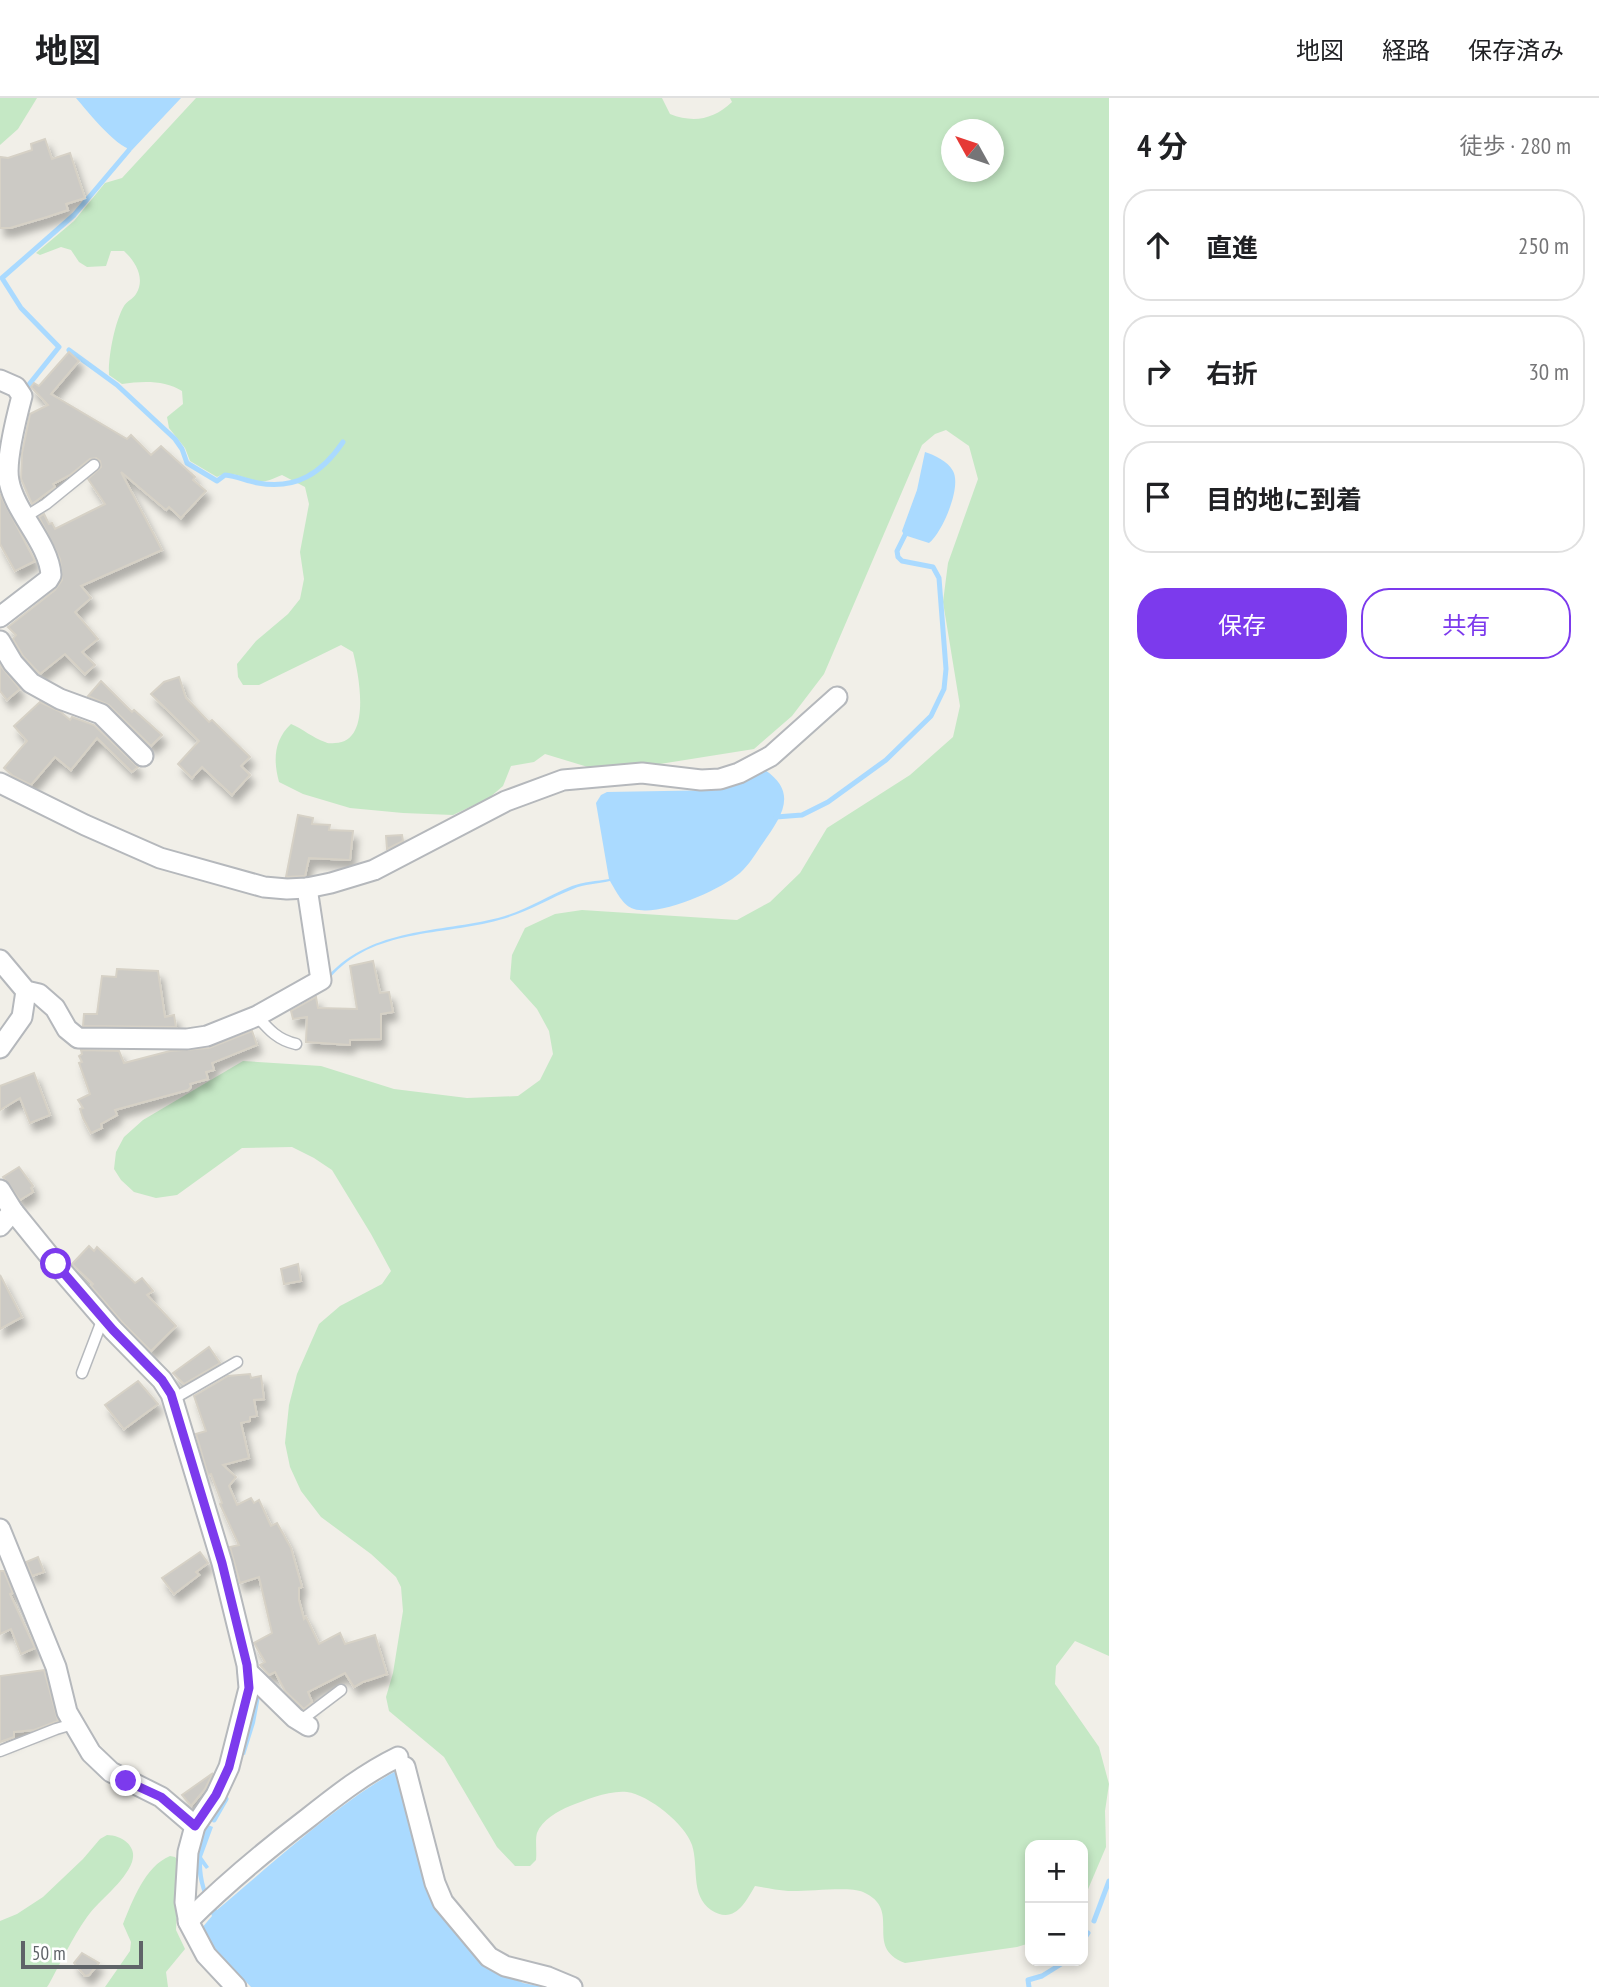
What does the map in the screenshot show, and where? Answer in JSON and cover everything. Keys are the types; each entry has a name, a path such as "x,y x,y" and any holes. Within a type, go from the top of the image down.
{"street":[{"path":"0,380 16,387 22,396 5,490 25,517 44,553 51,575 0,617"},
{"path":"0,641 13,663 31,683 60,699 101,714 143,756"},
{"path":"0,783 160,858 264,887 307,888 374,870 506,801 563,780 642,773 701,780 720,779 739,773 771,756 837,697"},
{"path":"0,960 26,991 38,994 55,1008 72,1035 84,1039 187,1039 207,1036 257,1016 321,980 307,888"},
{"path":"0,1048 22,1017 26,991"},
{"path":"0,1190 7,1218 162,1380 173,1399 222,1563 248,1672 249,1688 229,1767 216,1795 195,1826 188,1852 185,1902 188,1921 206,1955 236,1987"},
{"path":"0,1529 56,1667 67,1712 91,1753 101,1764 126,1781 161,1797 195,1826"},
{"path":"248,1672 304,1724"},
{"path":"188,1921 258,1857 355,1781 402,1762 435,1883 443,1902 489,1957 505,1966 548,1977 572,1987"}],"lane":[{"path":"25,517 46,504 94,465"},
{"path":"257,1016 284,1042 296,1044"},
{"path":"82,1373 103,1318"},
{"path":"173,1399 237,1363"},
{"path":"304,1724 341,1690"},
{"path":"0,1751 73,1724"}],"green space":[{"path":"0,98 37,98 18,129 0,145"},
{"path":"196,98 662,98 670,114 695,119 718,113 732,102 730,98 1109,98 1109,1656 1075,1641 1056,1666 1055,1684 1099,1747 1109,1784 1105,1811 1106,1847 1088,1889 1088,1840 1025,1840 1025,1945 905,1963 886,1948 881,1908 875,1900 863,1892 848,1889 788,1891 755,1886 738,1910 726,1915 719,1914 704,1904 700,1897 692,1845 682,1828 655,1805 627,1792 598,1796 556,1813 546,1820 537,1833 536,1860 530,1866 515,1866 497,1847 444,1757 389,1711 386,1697 393,1673 403,1611 401,1587 396,1577 371,1554 321,1517 301,1491 290,1467 285,1443 289,1405 297,1374 319,1324 340,1306 382,1284 391,1271 371,1234 332,1170 292,1147 242,1148 177,1195 156,1198 134,1192 114,1169 116,1152 124,1137 143,1120 243,1061 321,1066 394,1089 467,1098 518,1096 540,1080 553,1054 549,1031 537,1009 510,979 512,955 525,928 555,914 582,910 737,920 770,902 800,873 827,828 910,775 953,737 960,706 943,602 948,563 978,479 969,446 946,430 935,434 922,445 824,674 792,716 754,749 601,771 545,754 534,762 511,766 503,786 489,798 453,815 350,808 303,794 279,782 276,766 278,744 291,724 329,743 347,740 354,732 359,720 360,691 353,652 341,645 259,685 243,685 238,677 237,664 256,641 288,614 300,599 304,579 300,552 309,504 305,487 282,475 266,481 229,474 217,477 190,461 185,448 169,428 167,417 183,404 182,391 153,382 122,384 109,375 111,349 118,321 124,306 139,288 135,265 124,251 111,251 106,266 87,267 79,262 71,250 61,247 40,255 36,253 74,221 105,183 122,178"},
{"path":"107,1835 127,1842 133,1851 132,1862 118,1884 92,1910 47,1987 0,1987 0,1921 17,1914 43,1897"},
{"path":"170,1856 179,1862 176,1930 185,1949 166,1972 168,1987 105,1987 130,1951 131,1942 123,1924 135,1895 153,1868"}],"water":[{"path":"76,98 181,98 132,150 117,142"},
{"path":"925,452 948,464 955,478 949,509 940,530 929,543 904,535 902,531 917,490"},
{"path":"765,770 782,787 784,805 781,815 743,870 705,894 674,906 645,910 626,905 610,881 582,886 499,920 387,942 367,950 347,962 330,978 328,976 365,948 386,940 498,918 572,886 609,879 596,803 601,795 607,792 721,790"},
{"path":"261,1691 245,1755 242,1754 256,1692"},
{"path":"396,1771 439,1910 475,1956 487,1965 523,1983 543,1987 251,1987 211,1946 201,1929 212,1916 199,1881 197,1860 208,1825 213,1827 202,1857 209,1867 206,1869 202,1864 202,1870 208,1894 217,1910 327,1818"}],"building":[{"path":"45,139 52,159 70,153 85,198 66,204 68,210 10,228 0,228 0,157 8,158 32,150 31,144"},
{"path":"69,352 79,361 51,394 127,439 131,435 151,455 161,446 195,477 193,480 206,491 181,518 169,507 166,510 121,472 162,550 81,586 91,598 75,612 98,639 82,652 95,665 85,674 65,654 40,674 23,656 13,639 16,635 8,627 55,590 62,580 60,559 39,517 44,514 55,529 105,504 88,479 101,467 96,458 90,459 53,484 55,487 32,504 21,479 22,453 30,414 48,405 31,387 34,383 39,386"},
{"path":"0,494 35,561 15,571 0,544"},
{"path":"0,665 20,689 7,700 0,691"},
{"path":"179,677 186,698 250,757 241,766 250,775 232,795 202,767 192,778 178,764 199,741 151,694 164,682"},
{"path":"101,681 132,712 134,710 162,735 151,746 109,705 88,696"},
{"path":"40,702 61,712 70,720 72,717 94,725 138,767 132,772 97,738 71,770 55,757 31,785 13,776 4,768 27,741 14,726"},
{"path":"298,815 313,818 312,824 330,825 329,830 353,831 350,860 309,858 305,876 286,877"},
{"path":"402,835 403,841 387,849 386,836"},
{"path":"373,961 380,993 389,992 393,1012 381,1014 381,1039 350,1040 350,1045 306,1042 307,1017 293,1019 291,1011 316,997 318,1008 357,1009 350,966"},
{"path":"117,969 158,971 165,1017 174,1015 176,1027 83,1026 84,1014 97,1014 102,976 116,977"},
{"path":"252,1031 257,1045 212,1063 214,1070 206,1072 208,1079 190,1084 188,1090 115,1110 117,1115 101,1124 102,1128 91,1133 78,1100 90,1094 79,1063 82,1062 79,1056 82,1054 81,1050 119,1051 124,1063 170,1051 209,1048"},
{"path":"34,1073 50,1115 30,1123 20,1098 0,1110 0,1086"},
{"path":"19,1167 33,1186 33,1192 20,1200 3,1177"},
{"path":"89,1246 94,1251 97,1247 135,1283 142,1278 153,1291 147,1295 176,1326 151,1351 122,1322 91,1286 93,1284 72,1264"},
{"path":"298,1264 301,1281 284,1284 281,1269"},
{"path":"0,1275 22,1317 0,1329"},
{"path":"209,1347 220,1363 184,1384 173,1373"},
{"path":"250,1374 251,1378 261,1376 264,1399 254,1400 257,1416 241,1423 249,1458 223,1465 236,1477 229,1486 237,1505 251,1498 254,1503 259,1500 271,1526 277,1523 291,1548 302,1587 299,1588 299,1600 304,1619 306,1617 319,1644 340,1633 345,1644 375,1635 387,1674 354,1687 345,1673 308,1692 312,1702 304,1709 285,1691 275,1672 269,1675 260,1665 265,1662 254,1643 272,1633 259,1577 240,1583 230,1547 239,1545 220,1504 222,1503 211,1474 208,1475 196,1434 206,1431 194,1396 228,1376"},
{"path":"138,1381 158,1404 124,1429 105,1405"},
{"path":"200,1552 208,1563 196,1572 199,1575 174,1594 162,1578"},
{"path":"38,1557 44,1572 32,1576 26,1562"},
{"path":"0,1571 4,1571 13,1593 10,1594 35,1648 21,1654 11,1629 0,1634"},
{"path":"44,1670 58,1721 34,1730 14,1732 14,1737 0,1742 0,1676"},
{"path":"213,1773 205,1789 191,1806 182,1795"},
{"path":"82,1953 99,1963 85,1976 74,1963"}],"waterway":[{"path":"27,387 59,347 21,308 2,278 74,215 131,145"},
{"path":"69,350 117,385 175,439 187,463 217,481 225,475 272,485 296,481 317,470 343,442"},
{"path":"776,817 802,815 828,802 886,760 931,716 944,689 946,669 939,578 933,567 902,561 898,557 897,551 907,531"},
{"path":"214,1820 226,1799"},
{"path":"1094,1921 1109,1881"},
{"path":"1029,1987 1028,1980 1042,1976 1058,1966"}],"route":[{"path":"56,1264 113,1330 162,1380 171,1394 222,1563 247,1665 249,1688 229,1767 216,1795 195,1826 161,1797 126,1781"}]}
